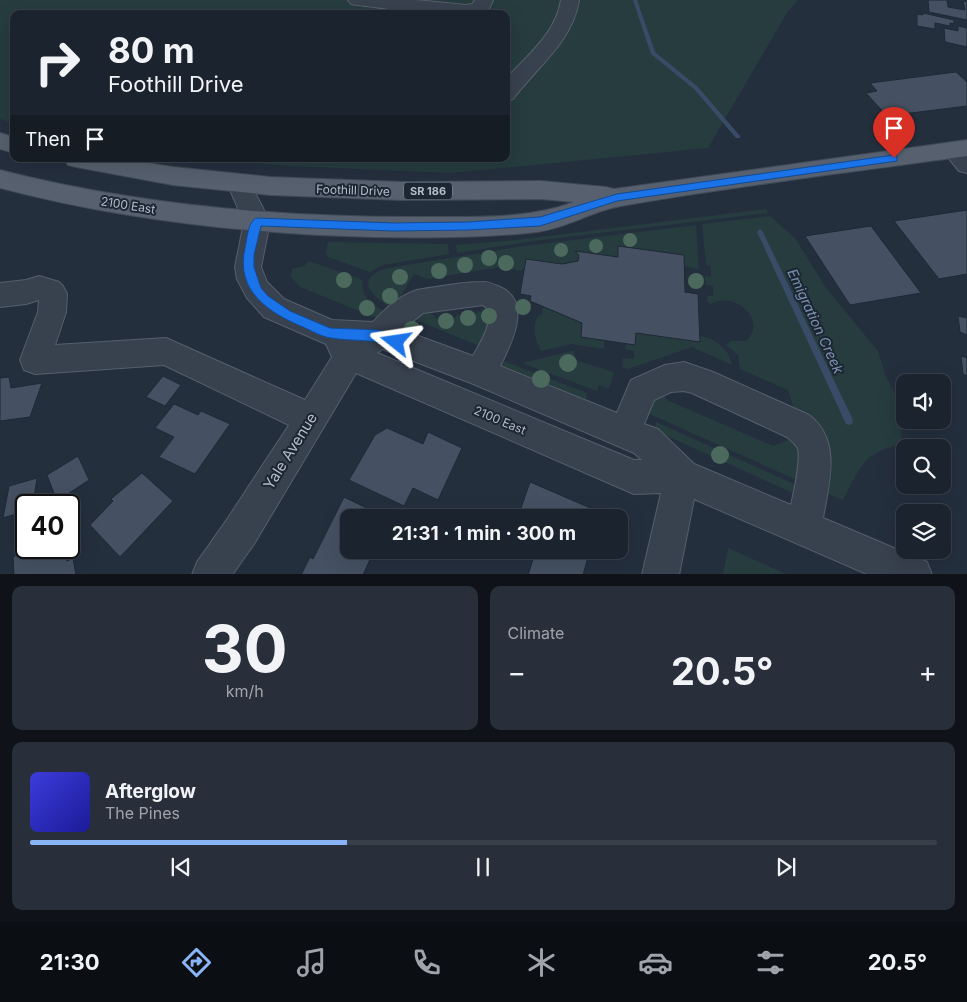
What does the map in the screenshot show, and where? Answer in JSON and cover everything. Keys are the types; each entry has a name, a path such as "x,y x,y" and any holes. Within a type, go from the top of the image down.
{"main road":[{"name":"Foothill Drive","path":"257,222 393,227 468,226 540,222 617,197 962,155"},
{"name":"SR 186","path":"93,162 173,176 239,183"},
{"name":"2100 East","path":"0,179 72,196 257,222"},
{"name":"Foothill Drive","path":"239,183 338,190 541,190 617,197"}],"street":[{"path":"357,0 466,10 484,6"},
{"path":"510,89 550,44 570,8 570,0"},
{"path":"239,183 257,222"},
{"name":"2100 East","path":"257,222 248,267 256,290 274,308 340,345 634,477 682,476"},
{"path":"13,294 42,288 51,292 54,298 52,312 35,360 166,351 310,419"},
{"name":"Yale Avenue","path":"210,574 240,531 310,419 340,345 379,335 398,315 417,302 484,293 495,295 502,303 505,316 501,329 480,372"},
{"name":"2100 East","path":"379,335 480,372 646,441 682,476 914,574"},
{"path":"625,432 642,390 676,375 686,375 798,426 810,436 814,445 811,489 804,528"},
{"path":"660,574 682,476"}],"green space":[{"path":"0,0 798,0 788,11 708,148 451,173 287,166 247,162 510,162 510,10 10,10 10,122 0,119"},
{"path":"766,209 768,213 541,240 457,253 456,245 516,240"},
{"path":"770,216 795,238 826,288 878,351 885,374 896,396 896,429 902,429 901,439 896,439 896,445 876,453 864,463 843,500 819,490 788,390 740,369 738,355 726,345 731,341 746,341 752,333 753,324 751,316 746,309 738,304 720,301 711,304 707,301 707,296 713,296 713,286 706,285 705,276 711,277 711,266 706,265 702,224"},
{"path":"696,225 699,269 684,266 684,255 619,246 618,257 576,251 579,255 578,261 562,264 526,259 525,267 521,271 499,267 427,279 414,274 393,309 378,299 369,288 368,282 371,277 377,272 388,268 524,246"},
{"path":"328,242 448,244 449,254 383,265 370,272 328,257 326,253"},
{"path":"309,261 363,280 362,286 366,297 374,305 390,314 377,318 300,287 291,277 292,269 304,266"},
{"path":"543,307 582,323 581,337 604,340 604,349 571,344 541,351 534,330 537,317 542,314"},
{"path":"490,309 493,314 482,347 409,317 428,311 441,322 448,316 452,320 458,314 462,318 469,313 473,316 479,311 483,314"},
{"path":"636,333 700,342 700,336 706,337 716,342 725,350 732,365 692,347 628,369 622,367 623,358 634,359 634,351 625,349 626,343 635,345"},
{"path":"574,351 575,360 614,372 609,389 599,385 597,391 522,363"},
{"path":"499,359 587,393 586,400 501,366"},
{"path":"661,389 667,400 773,446 796,437 801,440 801,482 643,411"},
{"path":"656,422 801,487 795,494 656,431"},
{"path":"728,548 786,574 723,574"}],"building":[{"path":"928,0 947,0 948,7 965,10 963,1 967,2 967,20 929,12"},
{"path":"923,13 954,20 954,24 950,23 950,26 935,23 935,29 917,26 917,14 923,15"},
{"path":"958,26 967,28 967,47 945,42 944,28 958,31"},
{"path":"956,72 967,82 967,106 887,116 866,93 877,91 870,83"},
{"path":"967,210 967,274 939,279 894,221"},
{"path":"871,226 921,293 850,305 805,236"},
{"path":"618,246 684,255 685,292 698,294 700,342 636,333 635,345 581,337 582,323 530,301 531,296 520,294 526,259 562,264 578,261 579,255 575,251 618,257"},
{"path":"958,316 967,318 967,335 960,332"},
{"path":"961,356 967,358 967,376 963,374"},
{"path":"163,376 181,385 165,406 146,397"},
{"path":"9,377 11,388 42,383 30,417 0,421 0,378"},
{"path":"174,404 198,415 201,411 230,424 195,474 159,457 174,437 155,428"},
{"path":"387,428 423,444 428,432 462,448 438,500 413,488 404,506 349,480 375,435"},
{"path":"78,456 89,480 68,494 54,494 47,475"},
{"path":"142,473 173,501 120,557 90,525 113,501 111,499"},
{"path":"37,478 35,494 15,494 15,514 3,518 9,486"},
{"path":"530,482 593,509 521,509"},
{"path":"344,497 369,509 340,509 340,559 370,559 363,574 302,574 310,557 313,559"},
{"path":"15,556 15,559 67,559 67,561 73,559 76,574 14,574 13,557"},
{"path":"533,559 587,559 583,574 528,574"}],"waterway":[{"name":"Emigration Creek","path":"635,0 653,53 696,88 738,137"},
{"name":"Emigration Creek","path":"760,232 849,421"}],"route":[{"path":"396,342 379,335 330,333 286,314 264,300 256,290 248,267 257,222 393,227 468,226 540,222 617,197 894,158"}]}
